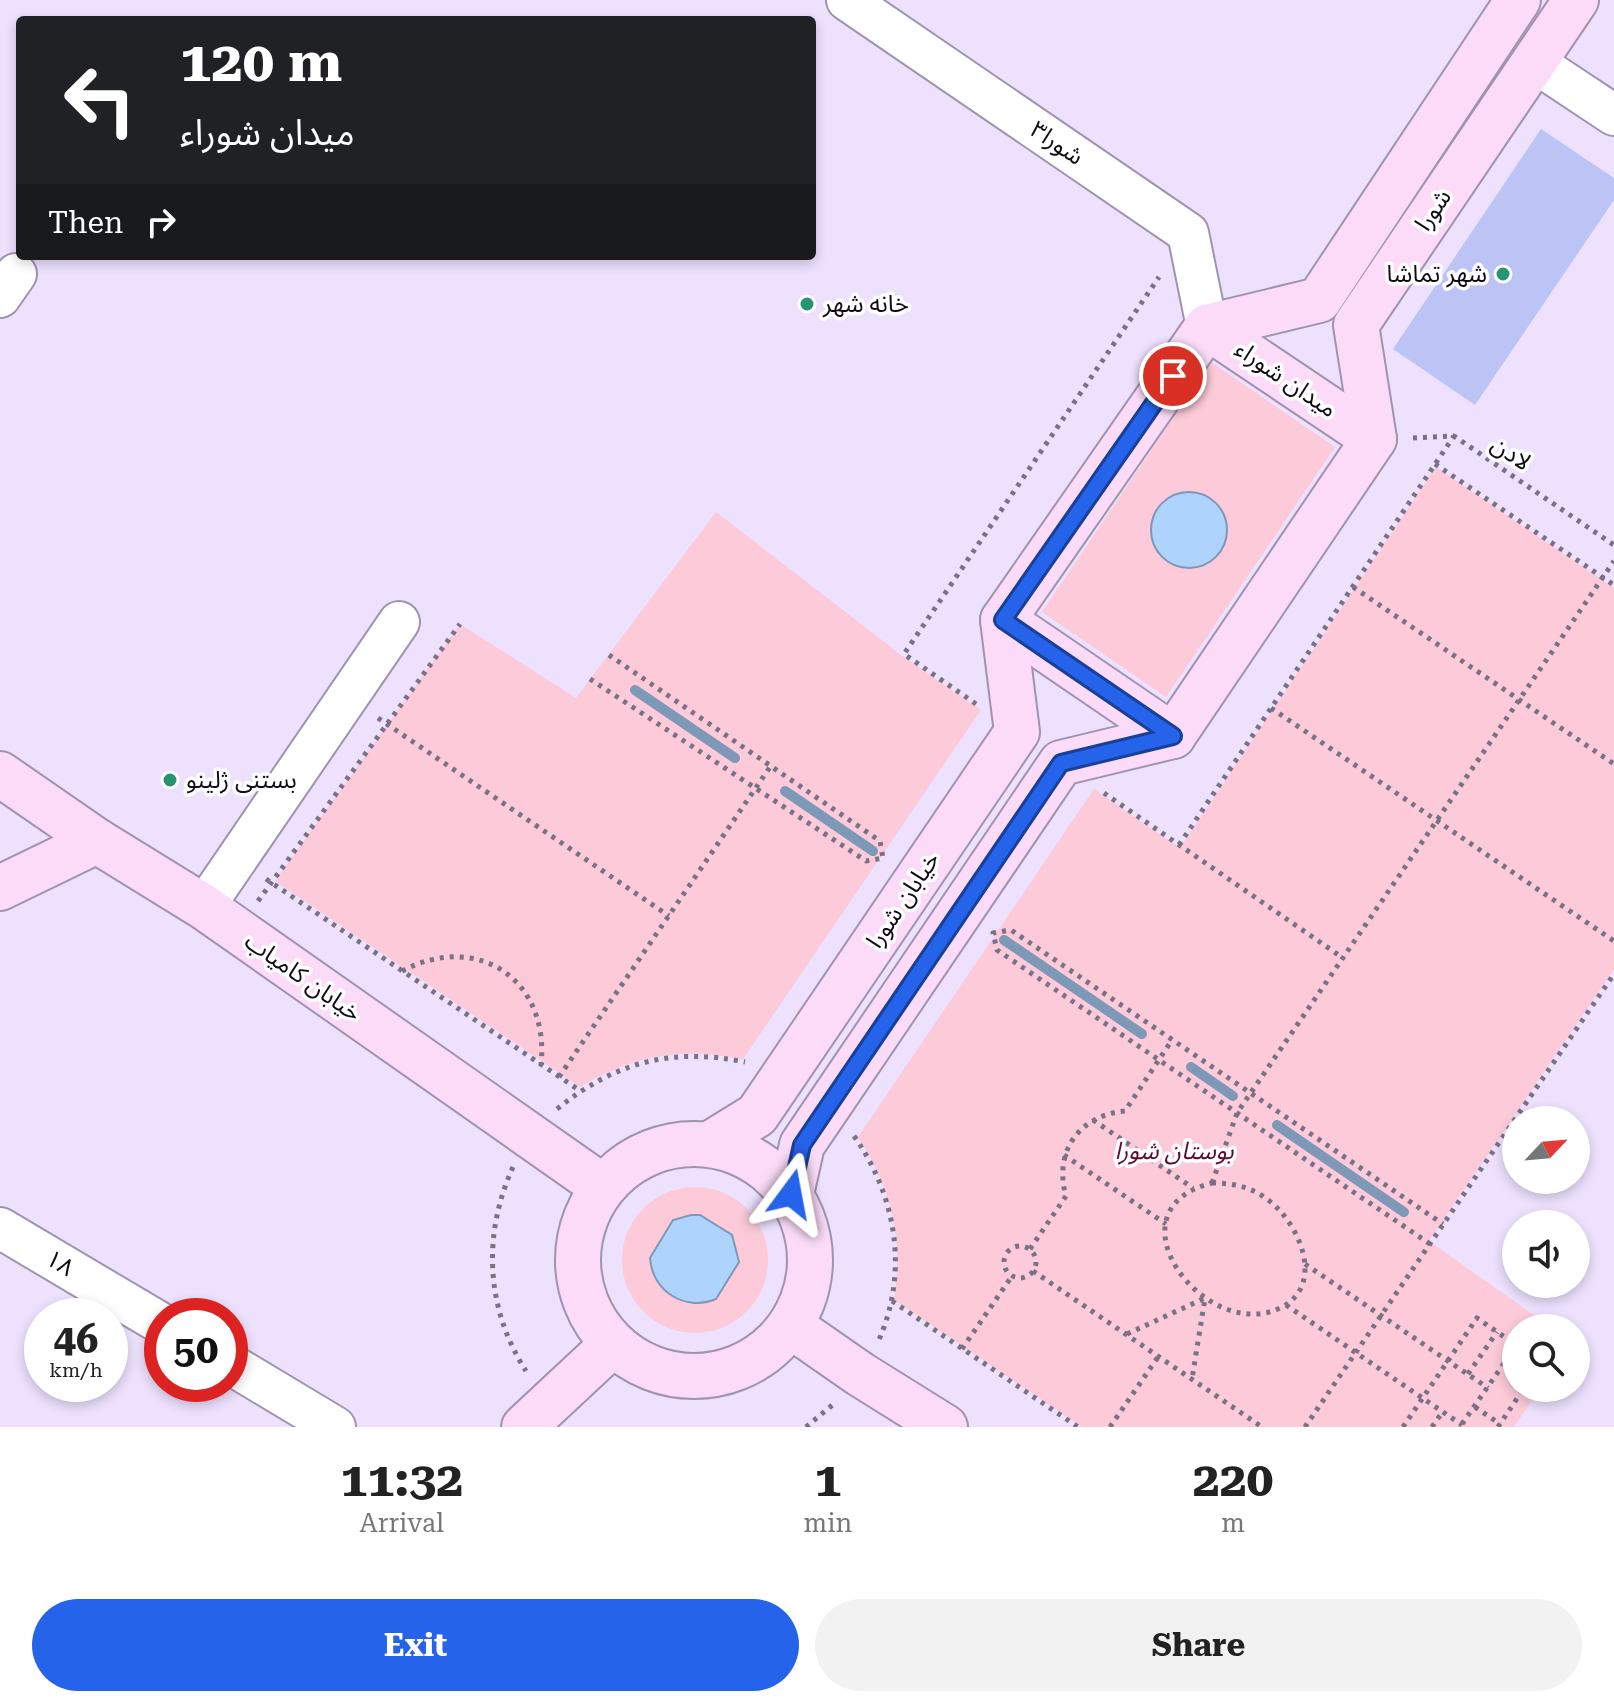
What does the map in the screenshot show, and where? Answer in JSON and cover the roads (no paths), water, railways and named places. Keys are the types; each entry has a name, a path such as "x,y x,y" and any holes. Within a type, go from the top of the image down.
{"main road":[{"name":"شورا","path":"1207,327 1319,300 1518,0"},
{"name":"شورا","path":"1374,439 1356,325 1576,0"},
{"name":"میدان شوراء","path":"1207,327 1374,439"},
{"path":"1173,736 1003,620 1207,327"},
{"path":"791,1194 802,1145 849,1123 1061,763 1173,736 1374,439"},
{"name":"خیابان شورا","path":"710,1144 757,1115 760,1063 1017,732 1003,620"},
{"name":"خیابان کامیاب","path":"0,774 97,841 220,919 603,1187"},
{"path":"0,888 97,841"},
{"path":"686,1143 710,1144 734,1150 756,1161 791,1194 802,1215 811,1260 809,1283 802,1306 791,1326 768,1350 739,1368 695,1377 673,1375 651,1368 613,1344 586,1303 579,1280 577,1255 585,1220 603,1187 630,1163 662,1147 686,1143"},
{"path":"791,1326 945,1427"},
{"path":"538,1414 613,1344"}],"street":[{"name":"شورا۳","path":"847,0 1188,233 1207,327"},
{"path":"1534,62 1614,115"},
{"path":"220,919 235,858 399,622"},
{"name":"۱۸","path":"0,1228 144,1313"},
{"path":"248,1375 335,1427"}],"water":[{"path":"1189,492 1203,495 1216,503 1224,516 1227,530 1224,544 1216,557 1203,565 1189,568 1175,565 1162,557 1154,544 1151,530 1154,516 1162,503 1175,495"},
{"path":"700,1215 732,1235 739,1262 716,1299 693,1303 672,1296 664,1289 652,1270 650,1258 673,1220"}],"waterway":[{"path":"635,690 735,758"},
{"path":"785,791 873,851"},
{"path":"1004,940 1142,1034"},
{"path":"1191,1067 1233,1096"},
{"path":"1277,1125 1404,1212"}],"place":[{"name":"شهر تماشا","path":"1503,274"},
{"name":"خانه شهر","path":"807,304"},
{"name":"بستنی ژلینو","path":"170,780"}],"park label":[{"name":"بوستان شورا","path":"1174,1151"}]}
